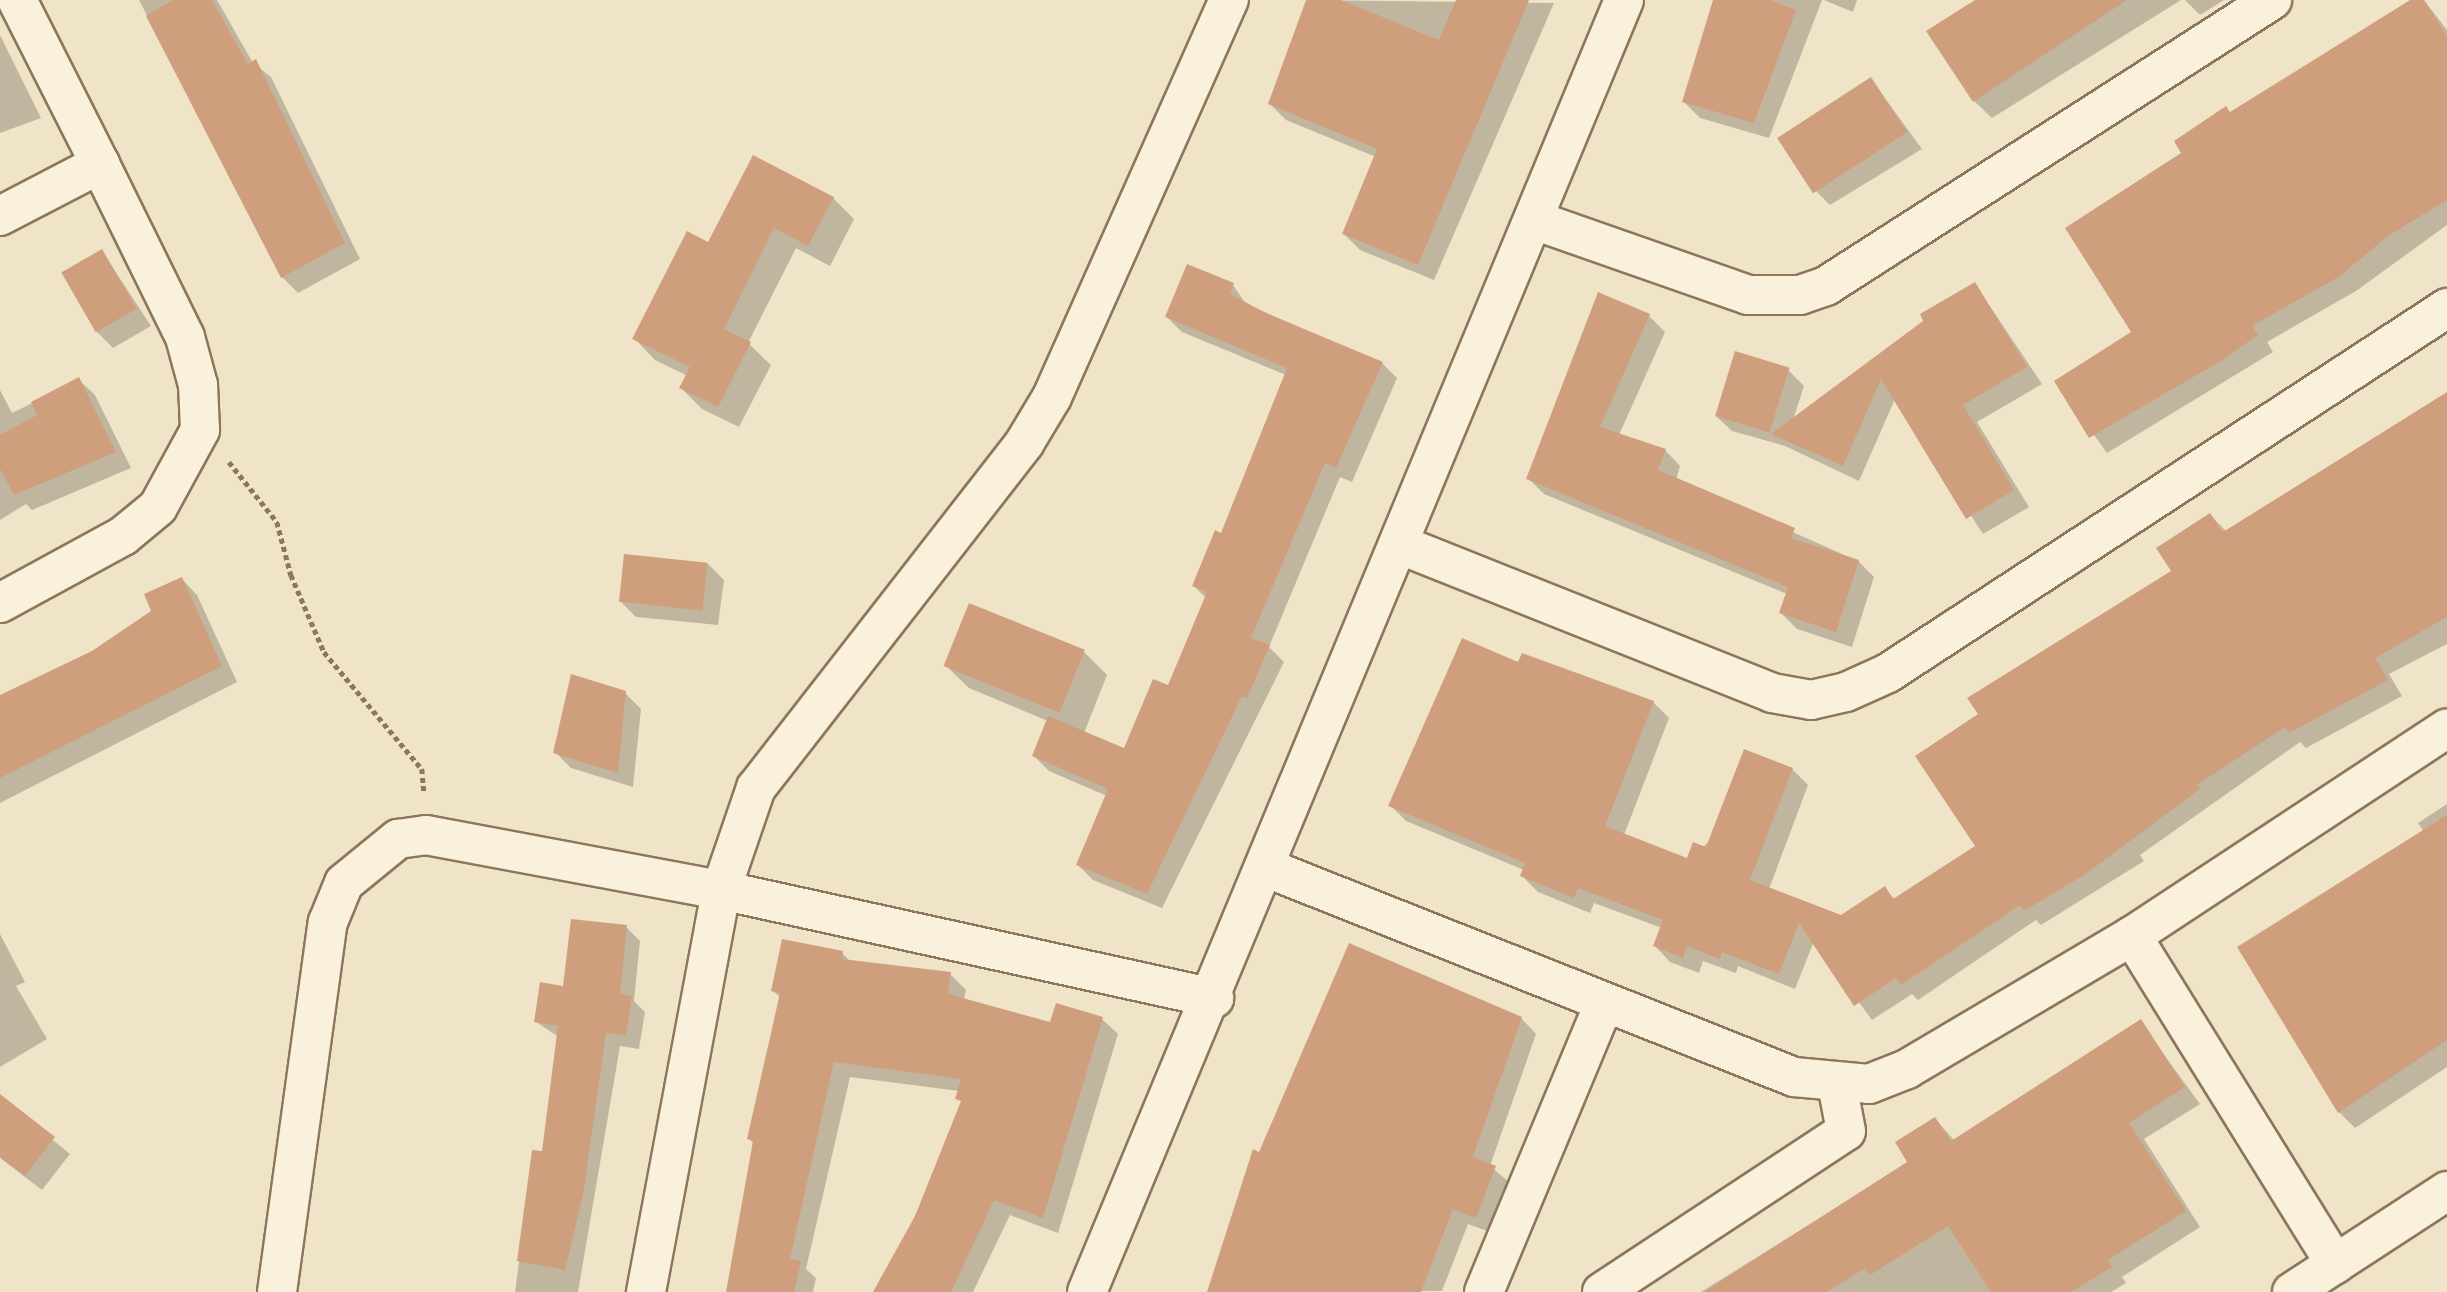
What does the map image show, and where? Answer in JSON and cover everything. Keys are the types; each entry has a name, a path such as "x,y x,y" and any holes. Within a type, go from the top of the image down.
{"street":[{"path":"0,603 123,536 158,507 200,430 198,384 185,337 17,0"},
{"path":"646,1292 721,890 738,828 780,751 1025,442 1052,397 1229,0"},
{"path":"1087,1292 1214,998 1624,0"},
{"path":"1534,220 1748,295 1800,295 1826,286 2273,0"},
{"path":"0,216 100,164"},
{"path":"1401,545 1772,693 1811,700 1835,695 1888,673 2447,308"},
{"path":"1267,868 1603,1006 1794,1077 1837,1084 1869,1084 1907,1069 2132,936 2447,728"},
{"path":"277,1292 328,922 344,883 371,857 398,839 426,835 721,890 1214,998"},
{"path":"2132,936 2335,1264"},
{"path":"1484,1292 1603,1006"},
{"path":"1602,1292 1846,1131 1837,1084"},
{"path":"2292,1292 2447,1191"}],"path":[{"path":"200,430 277,522 291,575 324,652 422,769 426,835"}],"building":[{"path":"173,0 212,0 248,64 256,59 345,243 281,278 146,16"},
{"path":"1306,0 1341,0 1439,40 1456,0 1529,0 1418,265 1342,234 1377,149 1268,104"},
{"path":"1713,0 1770,0 1796,10 1754,123 1682,102"},
{"path":"1975,0 2127,0 1973,102 1926,31"},
{"path":"2410,0 2424,0 2447,36 2447,200 2388,236 2340,276 2252,326 2258,335 2224,359 2089,438 2054,381 2131,332 2065,228 2181,153 2174,141 2226,106 2230,112"},
{"path":"1871,77 1907,132 1813,193 1777,138"},
{"path":"753,155 834,197 808,246 774,228 724,329 751,342 718,407 679,388 690,367 632,339 687,231 708,242"},
{"path":"102,249 136,309 96,332 61,272"},
{"path":"1187,264 1234,283 1230,294 1268,314 1383,362 1336,468 1325,463 1251,638 1270,645 1247,698 1242,696 1147,894 1076,865 1108,789 1032,756 1048,716 1124,748 1153,679 1168,685 1207,592 1192,586 1215,530 1221,533 1287,368 1165,317"},
{"path":"1975,282 2027,367 1963,405 2014,490 1966,519 1881,379 1843,466 1771,434 1923,321 1920,314"},
{"path":"1598,292 1650,314 1600,427 1666,449 1658,470 1795,528 1791,538 1859,560 1836,632 1779,613 1788,587 1526,479"},
{"path":"1735,351 1790,368 1770,433 1715,416"},
{"path":"79,377 116,452 14,495 0,469 0,435 37,415 31,402"},
{"path":"2447,392 2447,617 2375,658 2388,680 2289,733 2285,727 2197,785 2200,789 2084,875 2024,911 2020,905 1901,985 1896,978 1854,1006 1799,923 1779,974 1722,952 1720,959 1687,946 1683,958 1653,946 1663,920 1578,888 1574,898 1520,876 1525,863 1388,806 1462,638 1518,662 1522,653 1654,701 1605,826 1687,858 1693,842 1706,847 1744,749 1793,768 1750,880 1841,915 1885,886 1893,899 1975,846 1915,756 1978,714 1967,698 2171,571 2156,548 2210,513 2223,532"},
{"path":"624,554 708,563 703,611 619,602"},
{"path":"182,577 222,666 0,778 0,695 92,651 151,611 144,594"},
{"path":"969,603 1085,650 1059,713 944,666"},
{"path":"571,674 626,691 618,773 553,753"},
{"path":"2447,815 2447,1040 2338,1113 2237,947"},
{"path":"571,919 627,925 620,994 632,996 626,1036 606,1033 583,1195 565,1270 517,1261 532,1150 542,1151 558,1026 534,1022 540,982 563,986"},
{"path":"782,939 843,951 842,959 951,972 948,994 1050,1022 1056,1003 1103,1017 1043,1218 994,1200 951,1292 873,1292 915,1216 961,1101 955,1099 961,1079 834,1062 790,1259 801,1261 794,1292 726,1292 753,1141 747,1139 780,993 771,991"},
{"path":"1349,943 1522,1017 1473,1157 1496,1166 1476,1218 1453,1209 1421,1292 1207,1292 1253,1149 1259,1152"},
{"path":"2141,1019 2185,1087 2129,1123 2186,1211 2108,1260 2112,1267 2071,1292 1991,1292 1948,1226 1870,1275 1865,1268 1827,1292 1704,1292 1907,1162 1895,1142 1935,1117 1951,1141"},
{"path":"0,1094 55,1137 25,1176 0,1157"}]}
